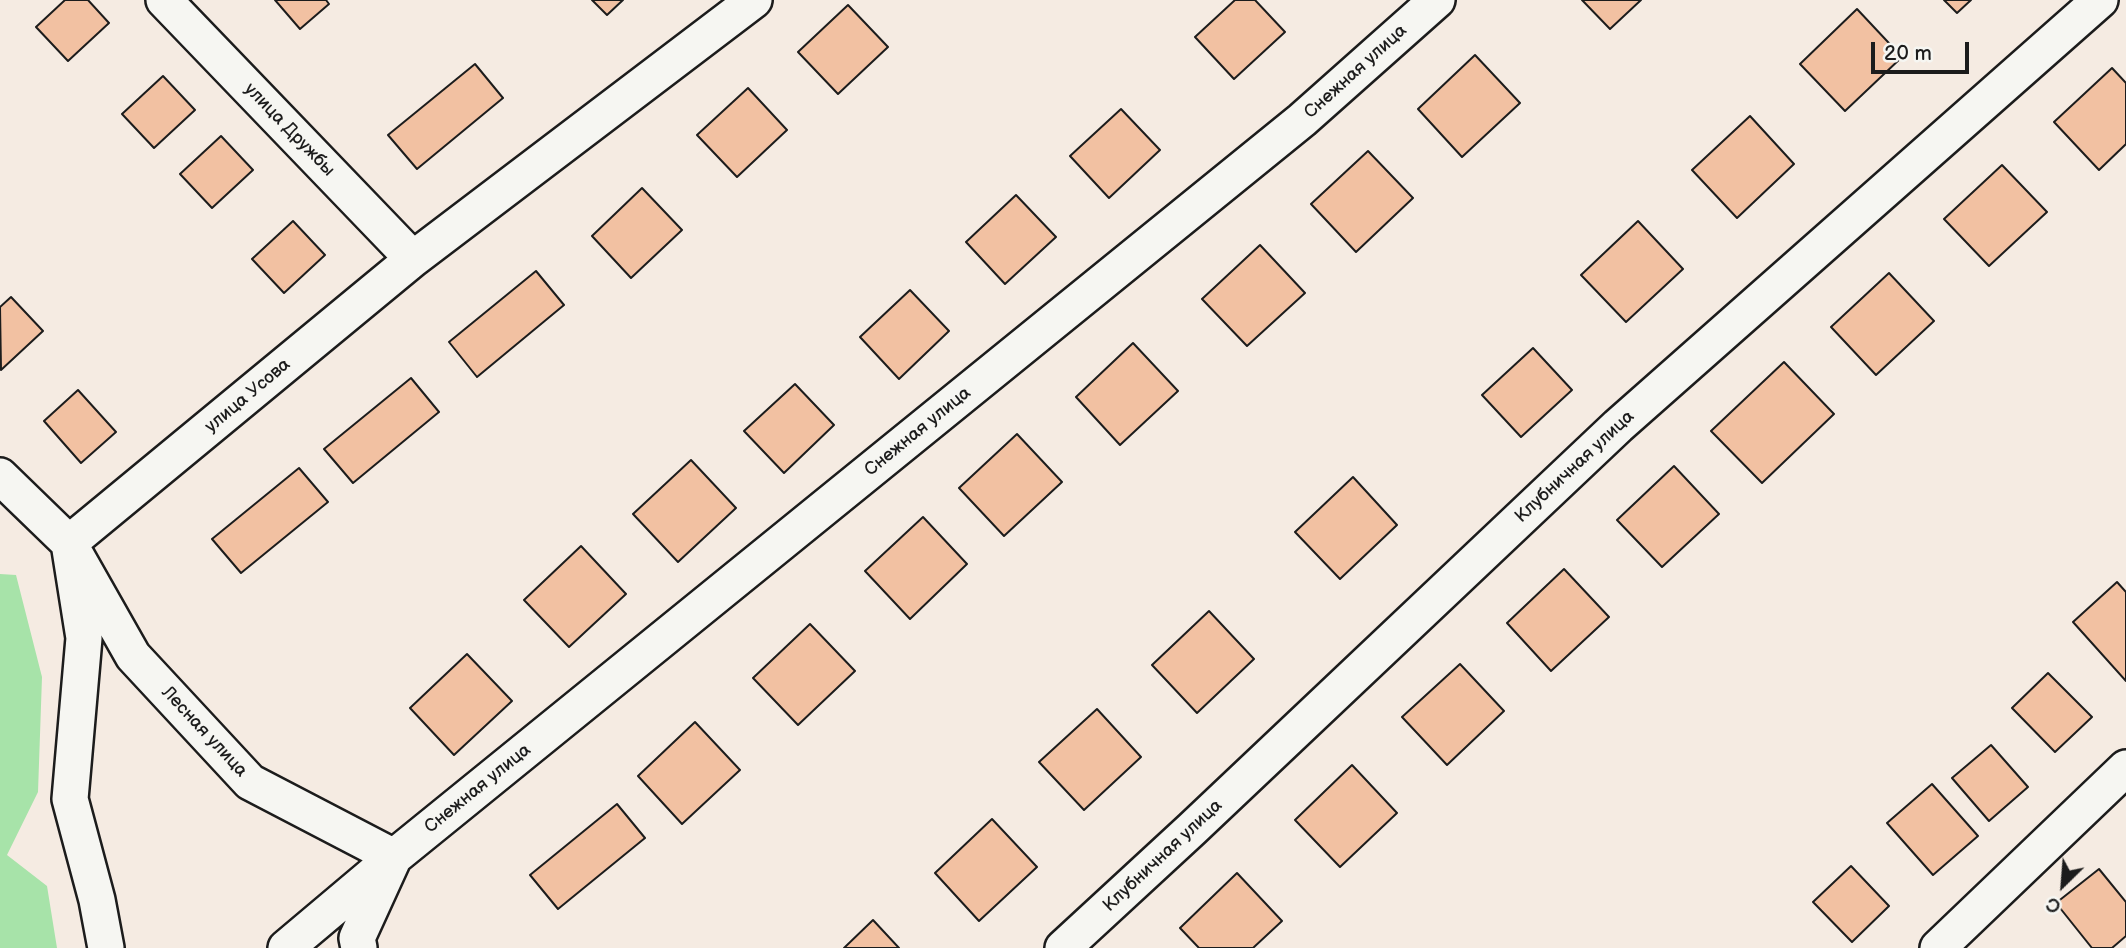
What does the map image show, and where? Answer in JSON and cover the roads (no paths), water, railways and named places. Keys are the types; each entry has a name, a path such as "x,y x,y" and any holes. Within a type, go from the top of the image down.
{"street":[{"name":"улица Дружбы","path":"164,0 413,259"},
{"name":"улица Усова","path":"69,544 413,259 754,0"},
{"name":"Снежная улица","path":"286,948 394,857 1302,120 1437,0"},
{"name":"Клубничная улица","path":"1063,948 1192,830 1618,426 2100,0"},
{"name":"Лесная улица","path":"0,476 69,544 133,656 250,782 394,857"},
{"path":"69,544 84,638 70,799 97,900 106,948"},
{"path":"1938,948 2126,768"},
{"path":"359,948 357,938 394,857"}]}
